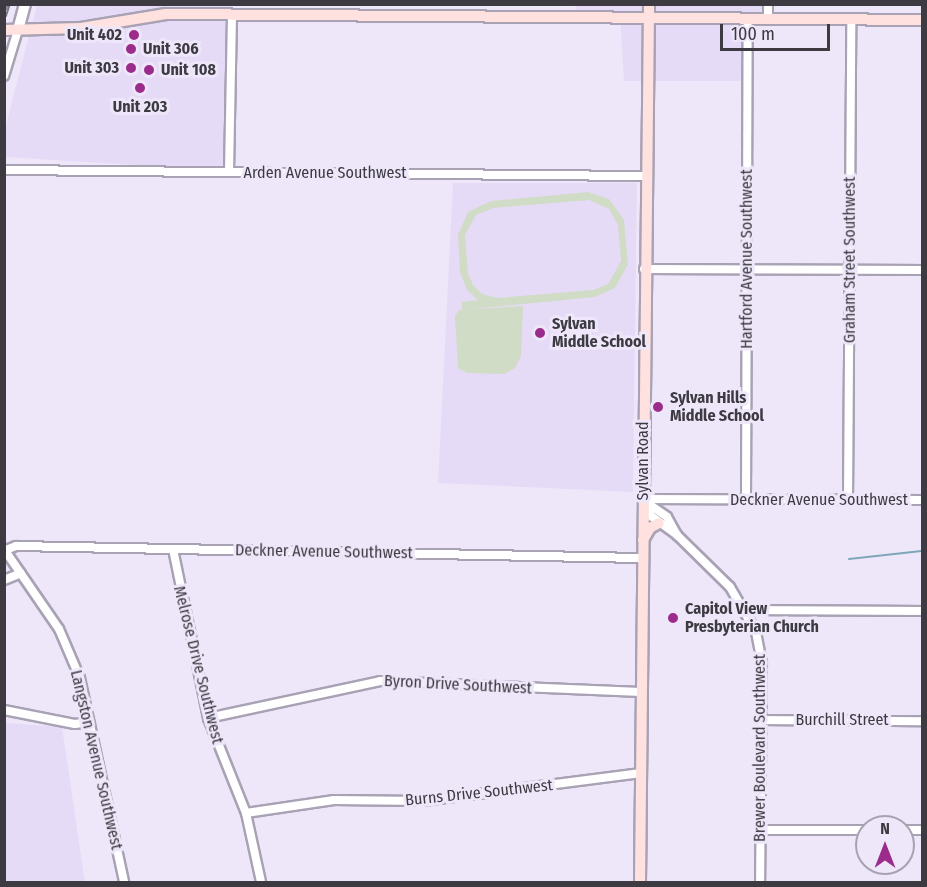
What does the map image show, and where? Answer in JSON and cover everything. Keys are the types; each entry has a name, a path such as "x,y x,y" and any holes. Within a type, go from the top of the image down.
{"main road":[{"name":"Sylvan Road","path":"640,882 644,269 649,4"},
{"path":"4,30 81,28 166,14 922,20"},
{"path":"642,540 650,528 665,522"}],"street":[{"path":"4,76 25,4"},
{"path":"768,4 768,19"},
{"path":"229,172 232,14"},
{"name":"Hartford Avenue Southwest","path":"746,499 748,19"},
{"name":"Graham Street Southwest","path":"848,500 851,19"},
{"name":"Arden Avenue Southwest","path":"4,170 646,176"},
{"path":"644,269 922,270"},
{"name":"Deckner Avenue Southwest","path":"643,499 922,500"},
{"name":"Brewer Boulevard Southwest","path":"643,499 730,587 746,610 761,652 760,882"},
{"path":"665,522 670,508 677,499"},
{"name":"Deckner Avenue Southwest","path":"5,549 16,546 642,558"},
{"name":"Langston Avenue Southwest","path":"5,549 70,650 89,722 124,882"},
{"name":"Melrose Drive Southwest","path":"173,549 208,718 246,813 261,882"},
{"path":"4,580 21,573"},
{"path":"746,610 922,611"},
{"name":"Byron Drive Southwest","path":"208,718 380,681 641,692"},
{"path":"4,710 75,724 89,722"},
{"name":"Burchill Street","path":"761,720 922,721"},
{"name":"Burns Drive Southwest","path":"246,813 334,800 423,801 641,773"},
{"path":"760,830 855,830"}],"shaded area":[{"path":"767,4 767,21 746,21 745,81 624,81 620,17 575,16 576,5"},
{"path":"37,5 232,5 233,171 5,157 5,129"},
{"name":"Sylvan Middle School","path":"453,183 637,183 633,492 438,483"},
{"path":"5,723 62,727 85,882 5,882"}],"green space":[{"path":"588,192 609,199 624,220 628,264 615,288 595,297 462,310 462,302 478,300 467,290 460,272 458,235 468,212 491,201","holes":["589,200 609,209 618,225 621,261 608,284 593,290 497,298 482,294 473,285 468,273 465,235 476,215 493,208"]},
{"path":"523,306 521,356 515,368 504,374 467,373 458,368 455,316 459,310"}],"waterway":[{"path":"849,559 922,551"}],"railway":[{"path":"4,16 8,4"}],"place":[{"name":"Unit 402","path":"134,35"},
{"name":"Unit 306","path":"131,49"},
{"name":"Unit 303","path":"131,68"},
{"name":"Unit 108","path":"149,70"},
{"name":"Unit 203","path":"140,88"},
{"name":"Sylvan Middle School","path":"540,333"},
{"name":"Sylvan Hills Middle School","path":"658,407"},
{"name":"Capitol View Presbyterian Church","path":"673,618"}]}
